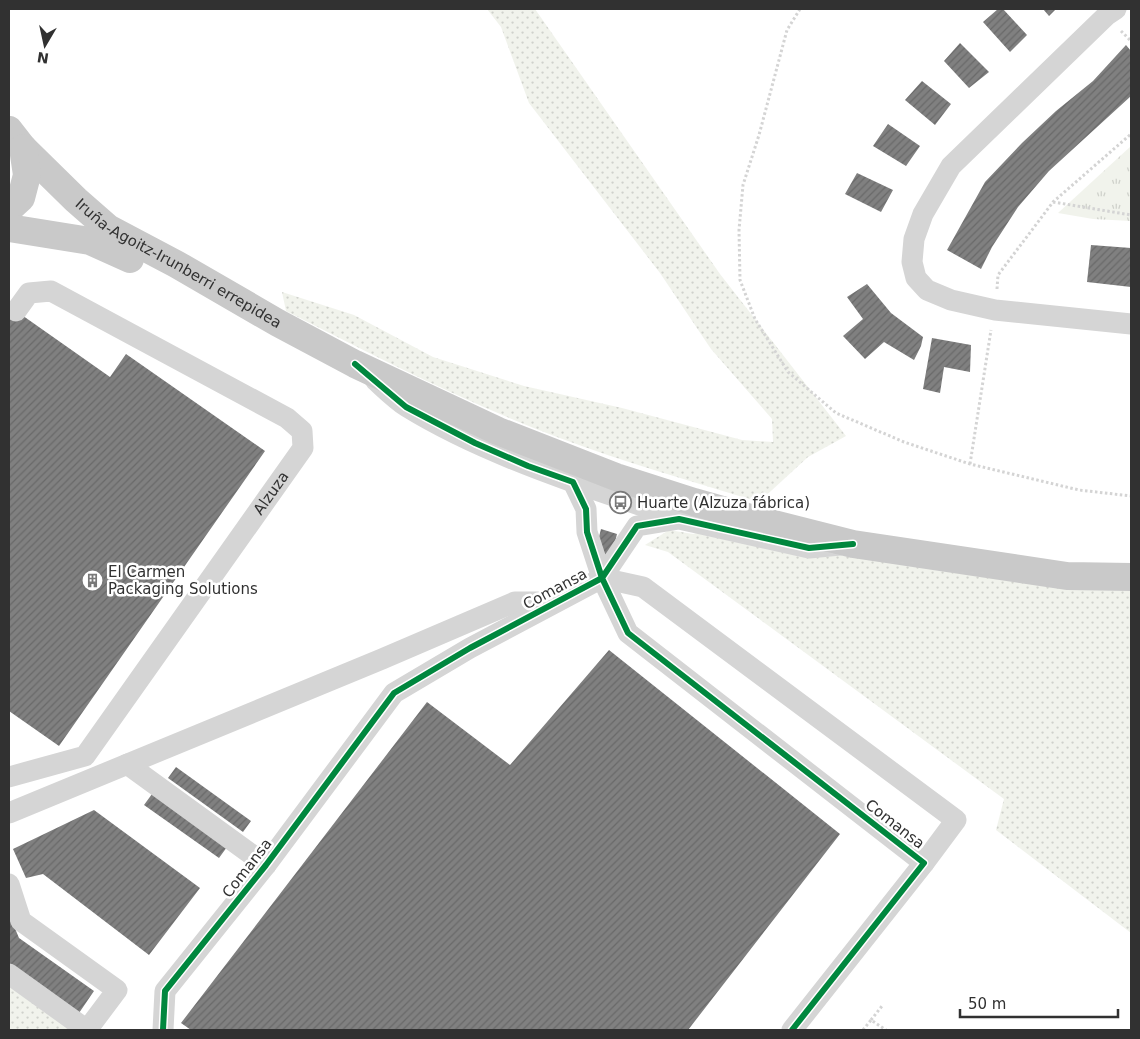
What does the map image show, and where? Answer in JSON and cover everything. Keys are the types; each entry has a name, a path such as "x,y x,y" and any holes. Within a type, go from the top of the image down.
{"main road":[{"path":"9,209 20,198 27,175 16,139"},
{"name":"Iruña-Agoitz-Irunberri errepidea","path":"16,139 76,200 108,228 176,264 278,323"},
{"name":"Iruña-Agoitz-Irunberri errepidea","path":"9,228 90,241 278,323"},
{"path":"278,323 355,364 498,431 616,477 728,512 853,544 1067,576 1131,577"}],"street":[{"path":"1116,9 1107,15 952,166 923,214 914,239 912,262 916,278 927,290 951,300 995,310 1131,324"},
{"name":"Alzuza","path":"9,777 85,756 302,448 302,431 287,418 51,291 30,293 16,311"},
{"path":"355,364 406,407 475,443 528,466 679,519 810,548 853,544"},
{"path":"573,482 586,508 587,532 602,578"},
{"path":"602,578 637,526 679,519"},
{"name":"Comansa","path":"602,578 628,633 924,863"},
{"name":"Comansa","path":"163,1030 166,991 266,865 394,693 470,648 602,578 643,587 956,820 792,1030"},
{"name":"Comansa","path":"9,813 515,602 555,602"},
{"name":"Comansa","path":"127,764 266,865"},
{"path":"9,884 22,921 117,990 87,1030 9,974"}],"path":[{"path":"800,9 788,30 760,135 743,185 739,230 740,280 755,319 788,372 836,413 904,442 970,464 1078,490 1131,496"},
{"path":"970,464 995,310 998,275 1053,202 1131,134"},
{"path":"1053,202 1131,215"},
{"path":"863,1030 882,1006"},
{"path":"871,1020 886,1030"}],"green space":[{"path":"487,9 535,9 720,274 846,436 808,457 759,502 607,455 522,423 420,378 286,311 282,292 354,315 433,357 524,386 622,408 742,440 773,442 772,419 711,349 660,273 529,103 501,27"},
{"path":"1131,146 1131,221 1093,219 1058,213"},
{"path":"754,519 1131,576 1131,933 996,830 1004,799 668,552 645,545 669,530 693,534"},
{"path":"9,986 77,1030 9,1030"}],"building":[{"path":"998,9 1003,9 1027,35 1010,52 983,22"},
{"path":"1043,9 1056,9 1049,16"},
{"path":"960,43 989,72 969,88 944,61"},
{"path":"1126,45 1131,51 1131,96 1049,171 1018,207 992,247 981,269 947,250 985,182 1056,111 1093,81"},
{"path":"922,81 951,104 935,125 905,100"},
{"path":"888,124 920,146 906,166 873,146"},
{"path":"857,173 893,190 881,212 845,194"},
{"path":"1091,245 1131,248 1131,287 1087,282"},
{"path":"867,284 891,313 923,337 914,360 884,342 865,359 843,336 863,319 847,297"},
{"name":"El Carmen Packaging Solutions","path":"9,306 110,377 126,354 265,451 59,746 9,711"},
{"path":"932,338 971,345 970,372 944,367 940,393 923,389"},
{"path":"601,529 617,534 611,558 595,553"},
{"path":"609,650 840,834 688,1030 191,1030 181,1023 427,702 510,765"},
{"path":"176,767 251,821 243,832 168,778"},
{"path":"152,794 227,847 219,858 144,805"},
{"path":"94,810 200,888 149,955 43,874 26,878 13,849"},
{"path":"9,914 19,938 94,991 79,1013 9,963"}],"cycle path":[{"path":"355,364 406,407 475,443 528,466 573,482 586,509 587,532 602,578 637,526 679,519 809,548 853,544"},
{"path":"163,1030 165,991 266,865 394,693 470,648 602,578 628,633 924,863 792,1030"}],"place":[{"name":"Huarte (Alzuza fábrica)","path":"621,503"},
{"name":"El Carmen Packaging Solutions","path":"92,581"}]}
